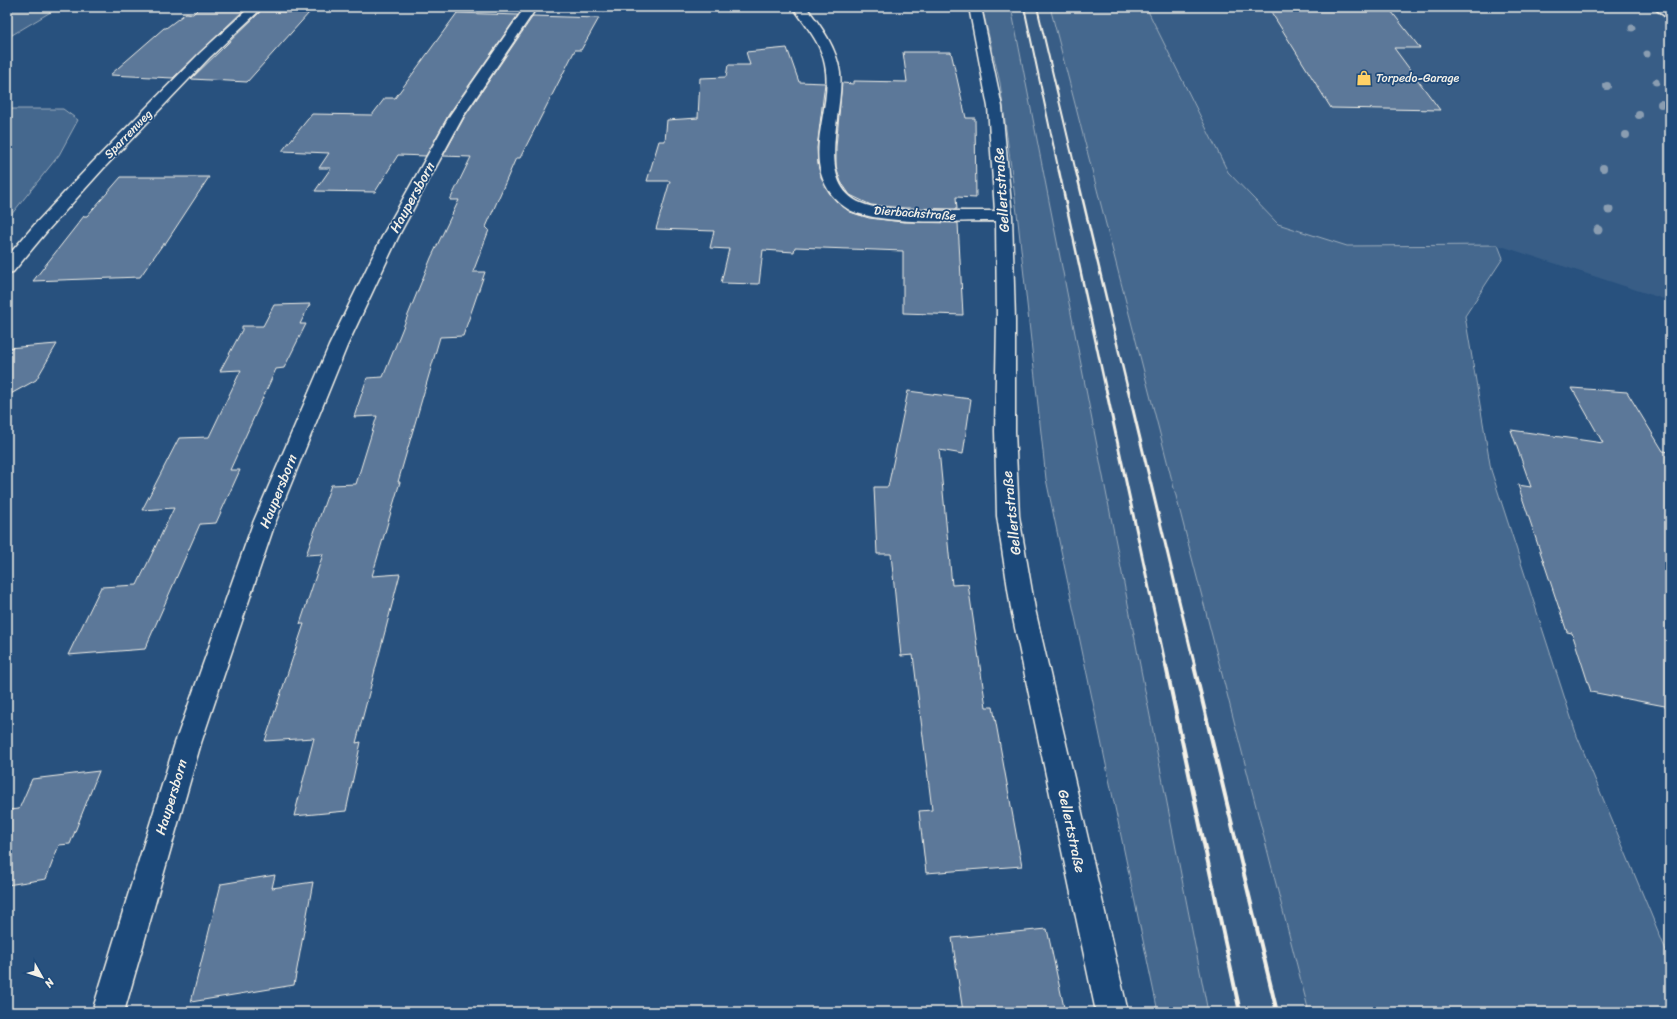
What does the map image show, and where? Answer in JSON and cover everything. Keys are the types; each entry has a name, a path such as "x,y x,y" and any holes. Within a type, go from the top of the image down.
{"street":[{"name":"Sparrenweg","path":"7,268 23,247 101,162 195,65 257,7"},
{"name":"Haupersborn","path":"108,1012 190,736 264,523 335,353 392,233 457,115 530,7"},
{"name":"Dierbachstraße","path":"799,7 818,36 832,64 834,78 833,99 826,142 826,158 830,177 836,191 849,203 859,208 874,211 930,215 1004,216"},
{"name":"Gellertstraße","path":"975,7 995,107 1004,216 1006,320 1005,430 1008,516 1023,609 1112,1012"},
{"path":"1659,7 1670,14"}],"path":[{"path":"530,7 615,11 632,7"}],"shaded area":[{"path":"7,7 59,7 7,38"},
{"path":"982,7 1011,7 1208,1012 1158,1012 1046,479 1018,221 1000,83"},
{"path":"1011,7 1050,7 1309,1012 1208,1012"},
{"path":"1050,7 1146,7 1228,172 1278,224 1347,246 1498,245 1503,258 1465,316 1491,470 1577,736 1670,960 1670,1012 1309,1012"},
{"path":"1146,7 1670,7 1670,301 1498,245 1347,246 1278,224 1228,172"},
{"path":"7,109 63,109 78,120 59,155 7,220"}],"building":[{"name":"Torpedo-Garage","path":"1268,7 1388,7 1420,48 1394,48 1440,110 1331,108"},
{"path":"199,8 244,10 173,78 110,75 164,28 186,13 193,14"},
{"path":"261,11 309,13 247,82 191,79"},
{"path":"457,13 518,15 449,114 426,156 398,155 375,192 315,191 331,168 319,168 329,153 282,151 312,114 372,115 385,98 395,98"},
{"path":"533,16 599,18 581,50 575,50 520,158 516,158 486,227 489,230 473,272 485,272 463,336 440,337 398,482 400,482 372,576 400,574 356,743 361,742 346,811 294,816 314,738 265,741 304,624 300,624 323,554 306,555 331,485 356,484 377,416 354,417 367,378 383,377 431,258 459,200 450,200 471,157 443,156 465,116"},
{"path":"787,48 799,82 825,83 817,148 818,164 822,180 836,201 850,212 869,218 904,222 958,223 963,315 903,313 903,251 795,247 794,252 763,250 759,284 721,283 729,249 710,248 714,231 656,229 670,181 647,181 659,141 665,141 667,120 698,118 700,78 726,77 728,65 750,65 746,52"},
{"path":"903,52 951,52 966,118 975,118 976,198 956,197 957,209 905,208 871,205 850,195 841,182 836,166 836,147 842,83 854,84 854,81 907,82"},
{"path":"121,177 209,177 165,244 163,244 140,277 33,281 84,216 87,216"},
{"path":"310,304 300,324 306,324 284,368 276,369 230,470 240,470 216,523 200,524 145,649 68,655 101,587 137,585 174,508 142,510 179,438 209,437 241,370 220,371 242,330 242,326 263,326 274,305"},
{"path":"57,344 36,380 7,396 7,348"},
{"path":"1572,388 1627,392 1663,451 1670,452 1670,707 1591,692 1572,633 1567,632 1518,485 1531,487 1511,430 1603,443"},
{"path":"908,391 971,399 963,454 939,450 952,585 968,584 986,707 993,707 1022,866 926,873 919,811 932,810 913,655 901,656 891,554 877,554 874,487 888,487"},
{"path":"99,771 70,844 59,845 46,879 7,885 7,810 19,809 32,779"},
{"path":"275,875 272,888 313,882 294,985 191,1002 221,884"},
{"path":"1047,929 1065,1012 963,1012 952,938"}],"railway":[{"path":"1024,7 1059,172"},
{"path":"1037,7 1076,172"},
{"path":"1059,171 1106,390"},
{"path":"1076,171 1128,390"},
{"path":"1106,389 1166,667"},
{"path":"1128,389 1195,667"},
{"path":"1166,666 1240,1012"},
{"path":"1194,666 1277,1012"}],"place":[{"name":"Torpedo-Garage","path":"1364,78"}]}
